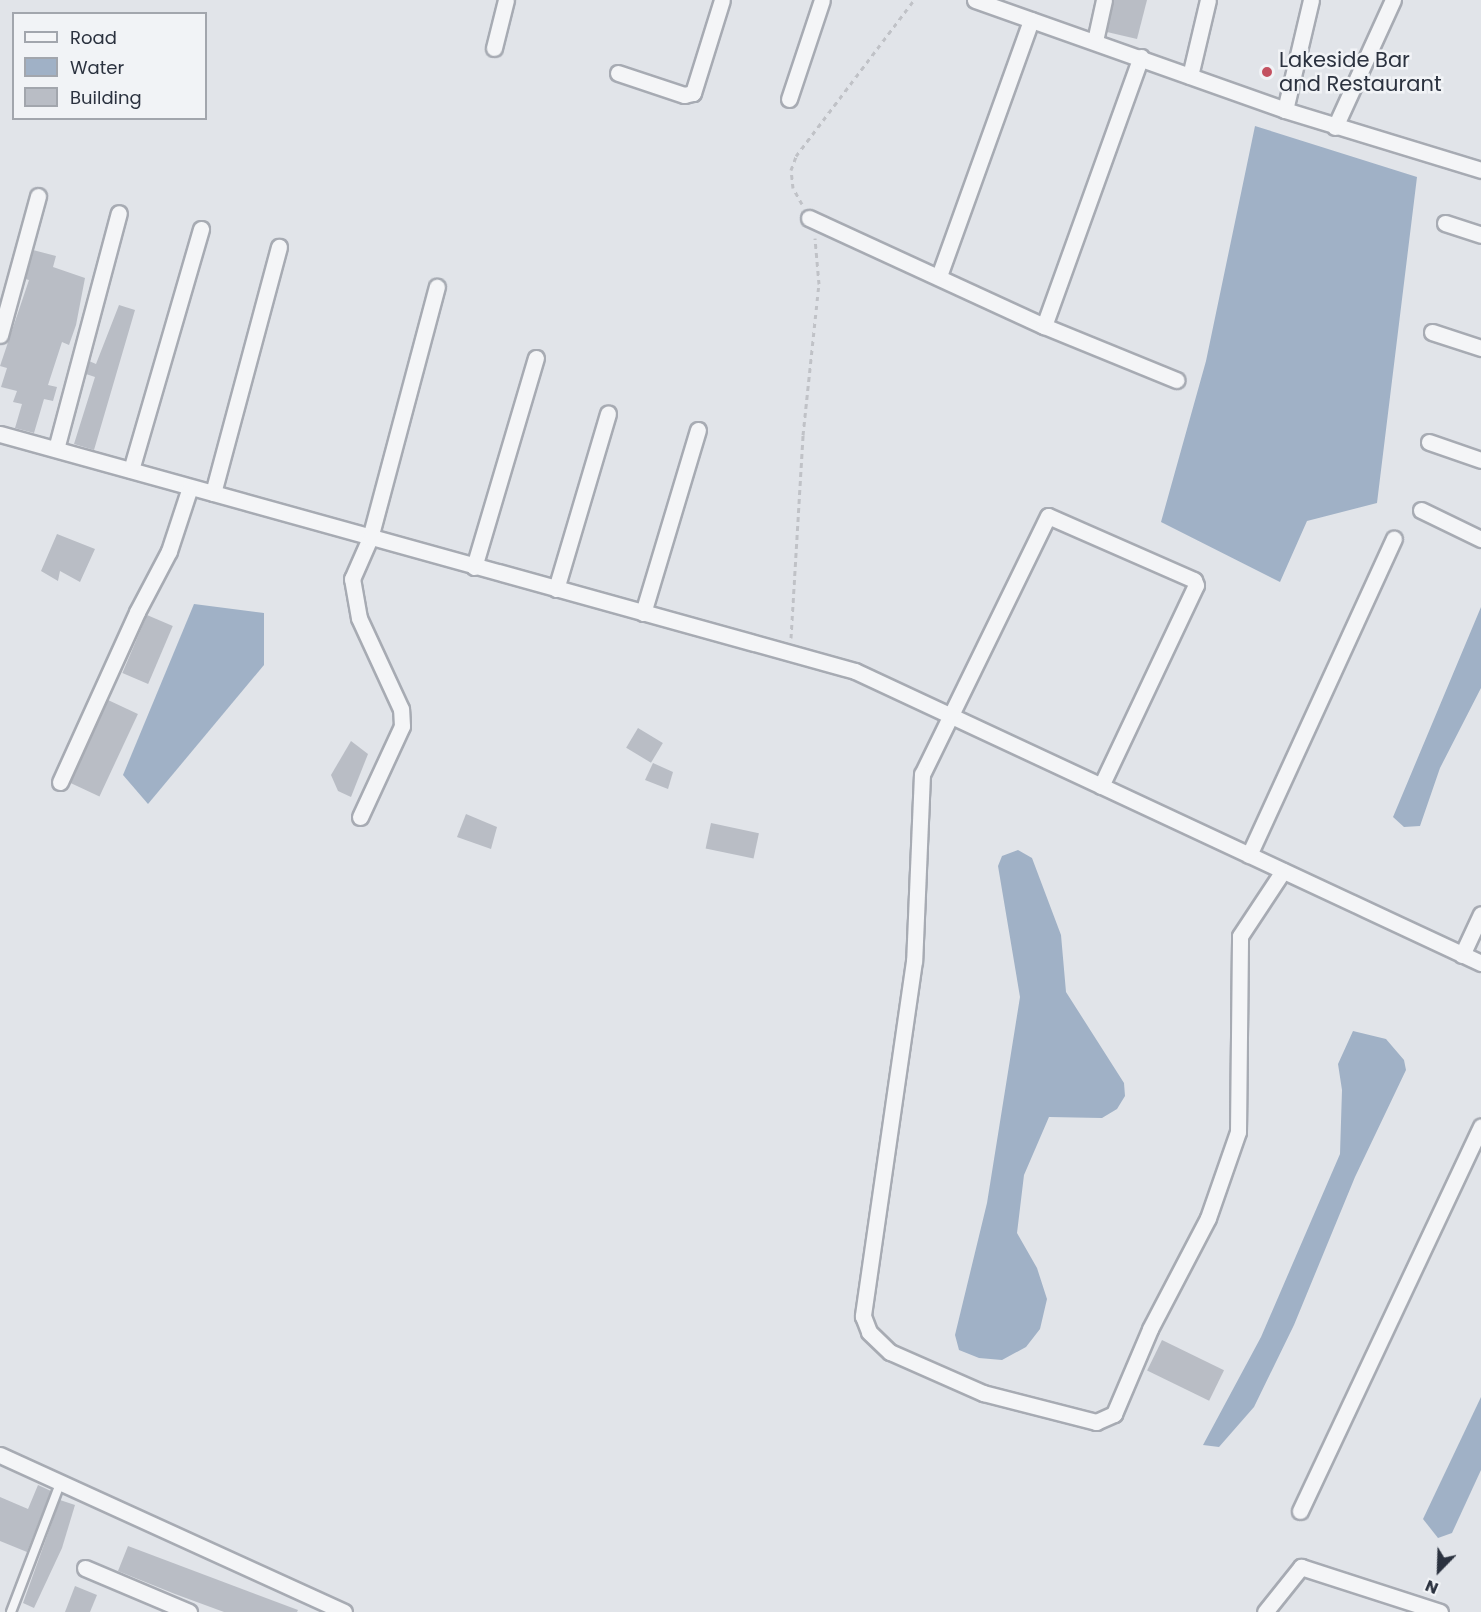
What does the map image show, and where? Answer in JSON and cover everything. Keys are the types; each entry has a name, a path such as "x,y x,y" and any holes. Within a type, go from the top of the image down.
{"street":[{"path":"494,48 506,0"},
{"path":"618,73 684,95 693,93 722,0"},
{"path":"789,99 822,0"},
{"path":"975,0 998,4 1031,20 1095,40 1335,127 1481,170"},
{"path":"1095,40 1104,0"},
{"path":"1190,76 1208,0"},
{"path":"1285,110 1311,0"},
{"path":"1335,127 1392,0"},
{"path":"939,276 1031,20"},
{"path":"1044,326 1141,57"},
{"path":"0,335 38,196"},
{"path":"56,449 119,213"},
{"path":"809,218 1044,326 1176,380"},
{"path":"1445,223 1481,236"},
{"path":"131,470 201,230"},
{"path":"213,493 279,247"},
{"path":"360,817 402,726 401,709 353,601 352,579 370,538 437,286"},
{"path":"1432,332 1481,348"},
{"path":"474,567 536,358"},
{"path":"556,589 608,414"},
{"path":"644,613 698,430"},
{"path":"0,434 855,671 1481,963"},
{"path":"1429,442 1481,460"},
{"path":"60,782 136,612 169,551 190,487"},
{"path":"1421,510 1481,539"},
{"path":"1101,786 1194,593 1194,580 1048,516 922,774 914,961 863,1316 869,1332 890,1352 983,1393 1096,1422 1113,1414 1165,1297 1208,1218 1238,1132 1240,936 1282,871"},
{"path":"1249,855 1394,539"},
{"path":"1462,955 1481,914"},
{"path":"1300,1511 1481,1126"},
{"path":"0,1455 344,1612"},
{"path":"1265,1612 1301,1567 1440,1612"},
{"path":"85,1568 189,1612"}],"lane":[{"path":"11,1612 61,1481"}],"path":[{"path":"790,653 804,435 819,284 809,218 793,188 791,170 796,156 914,0"}],"water":[{"path":"1255,126 1417,177 1377,503 1307,521 1280,582 1161,522 1206,361"},
{"path":"194,604 264,613 264,665 148,804 123,775"},
{"path":"1481,607 1481,688 1440,768 1420,826 1404,827 1393,817"},
{"path":"1018,850 1032,858 1061,935 1066,992 1124,1083 1125,1096 1117,1109 1102,1118 1049,1117 1024,1175 1017,1233 1037,1268 1047,1299 1040,1329 1026,1347 1002,1360 979,1358 959,1350 955,1335 987,1203 1020,997 998,866 1002,856"},
{"path":"1353,1031 1386,1039 1404,1060 1406,1070 1355,1177 1294,1325 1254,1407 1219,1447 1203,1445 1261,1337 1340,1154 1342,1090 1338,1064"},
{"path":"1481,1397 1481,1470 1452,1533 1438,1538 1423,1519"}],"building":[{"path":"1114,0 1147,0 1137,39 1107,32"},
{"path":"33,250 56,256 53,267 85,278 76,325 69,345 62,342 48,385 57,387 53,401 44,399 34,433 15,428 22,404 13,402 17,391 1,387 7,368 0,366 29,280 25,279"},
{"path":"119,305 135,310 94,450 74,444 95,377 86,374 89,361 96,364"},
{"path":"57,534 95,549 80,582 60,571 58,581 41,571"},
{"path":"147,615 173,626 148,684 122,673"},
{"path":"108,700 138,714 99,796 70,782"},
{"path":"638,728 663,743 651,763 626,748"},
{"path":"351,741 368,754 351,797 338,791 331,775"},
{"path":"653,763 673,772 668,789 645,780"},
{"path":"466,814 497,827 491,849 457,837"},
{"path":"711,823 759,833 754,859 706,848"},
{"path":"1162,1340 1224,1370 1209,1401 1147,1371"},
{"path":"38,1485 51,1491 27,1552 0,1541 0,1497 28,1509"},
{"path":"60,1500 75,1505 62,1548 34,1608 23,1603"},
{"path":"128,1546 298,1610 297,1612 224,1612 175,1594 118,1571"},
{"path":"75,1586 97,1595 90,1612 65,1612"}],"place":[{"name":"Lakeside Bar and Restaurant","path":"1267,72"}]}
